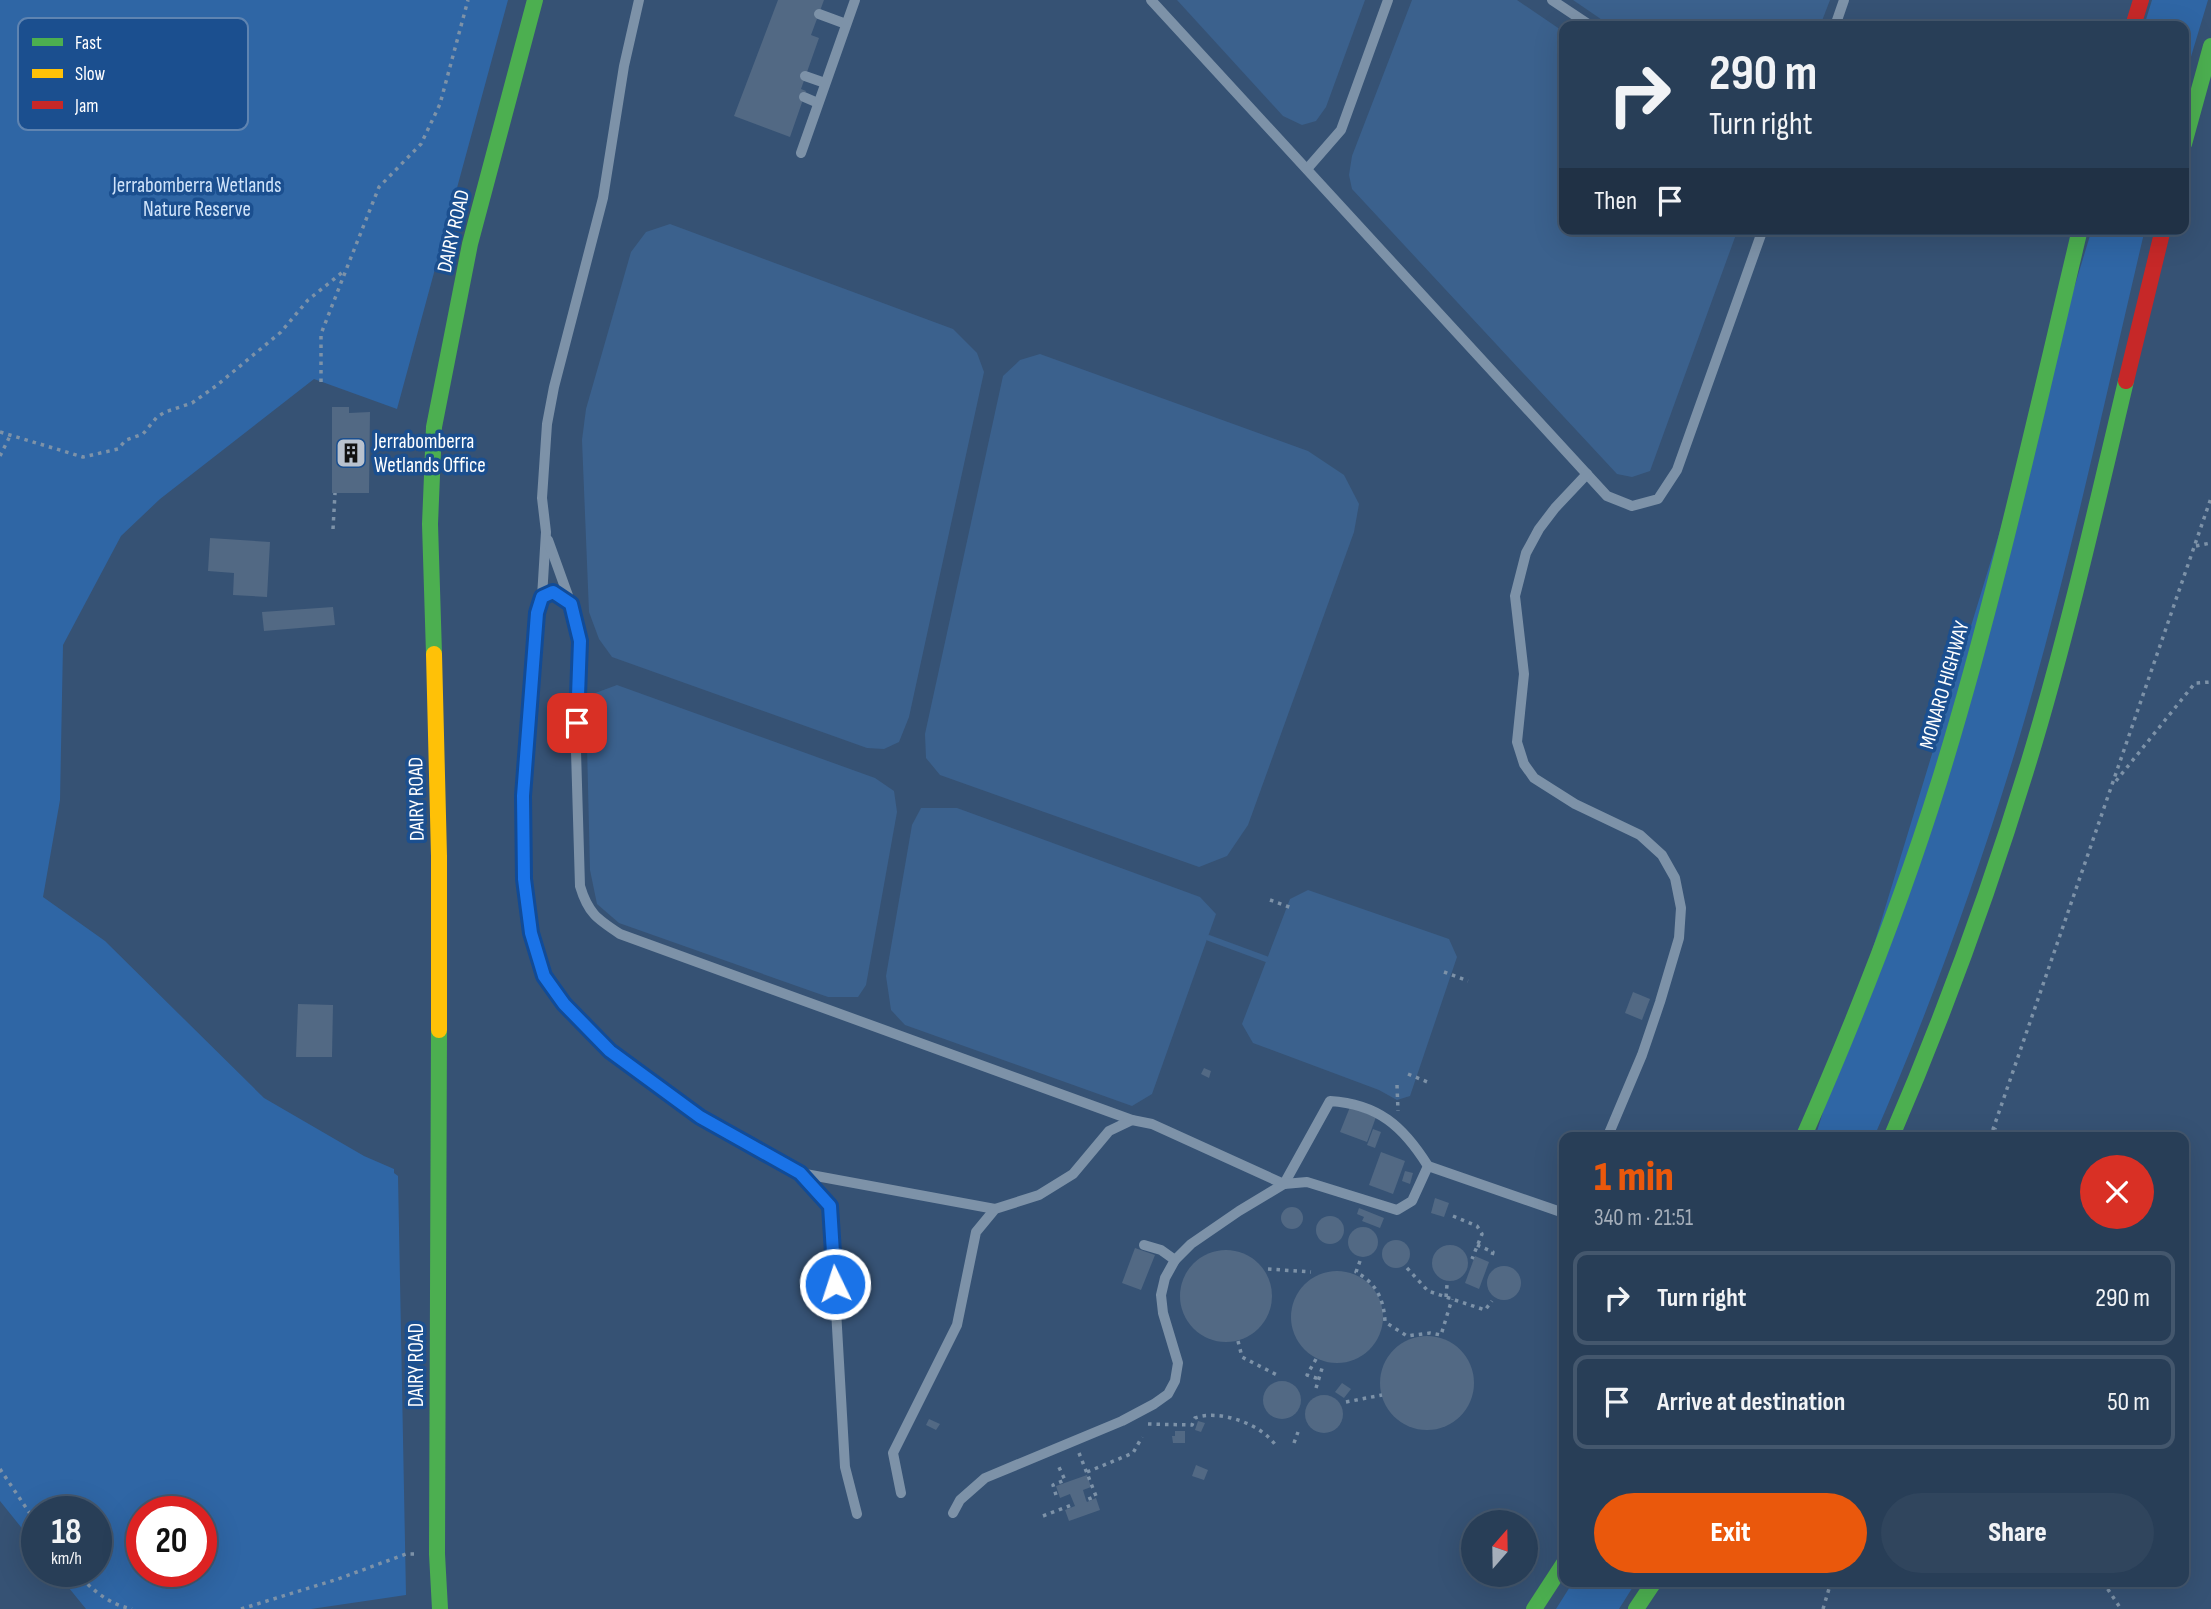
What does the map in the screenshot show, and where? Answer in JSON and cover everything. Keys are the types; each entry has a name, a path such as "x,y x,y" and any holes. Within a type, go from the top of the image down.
{"main road":[{"name":"DAIRY ROAD","path":"440,1609 437,1554 439,856 430,524 434,428 470,244 535,0"},
{"path":"2135,21 2141,0"},
{"path":"2189,126 2211,46"},
{"name":"MONARO HIGHWAY","path":"1806,1132 1897,908 1954,733 2001,555 2079,235"},
{"path":"1893,1132 1975,925 2030,758 2079,576 2162,235"},
{"path":"1534,1609 1559,1571"},
{"path":"1636,1609 1651,1587"}],"lane":[{"path":"639,0 624,66 603,198 554,387 544,455 542,597 537,613 523,796 524,879 531,933 544,976 564,1004 610,1051 700,1117 800,1173 830,1206 845,1467 857,1514"},
{"path":"801,153 855,0"},
{"path":"1151,0 1607,496 1632,506 1658,499 1677,470 1761,235"},
{"path":"1307,169 1341,130 1388,0"},
{"path":"1552,0 1584,21"},
{"path":"1837,21 1844,0"},
{"path":"819,14 846,24"},
{"path":"805,76 825,83"},
{"path":"804,97 818,103"},
{"path":"1587,474 1555,508 1526,553 1515,596 1524,674 1517,742 1524,764 1534,778 1575,804 1640,835 1662,855 1675,878 1681,908 1679,938 1642,1055 1610,1132"},
{"path":"545,533 571,604 580,641 576,751 580,886 586,905 598,920 620,934 1132,1120 1153,1124 1284,1184 1307,1182 1398,1210 1412,1201 1428,1167"},
{"path":"542,597 553,592 571,604"},
{"path":"953,1513 960,1500 985,1478 1122,1421 1168,1394 1175,1381 1178,1363 1163,1313 1161,1295 1164,1278 1175,1260 1191,1244 1284,1184 1331,1101 1355,1102 1385,1116 1416,1148 1428,1167 1559,1210"},
{"path":"800,1173 995,1209 1039,1195 1073,1174 1109,1131 1132,1120"},
{"path":"901,1493 893,1453 957,1325 976,1232 995,1209"},
{"path":"1144,1245 1161,1250 1175,1260"}],"path":[{"path":"321,382 321,334 379,187 421,144 440,104 468,0"},
{"path":"0,432 83,457 118,449 126,440 143,434 157,416 192,403 216,386 281,332 308,300 346,270"},
{"path":"0,456 10,436"},
{"path":"333,529 335,493"},
{"path":"1993,1132 2211,498"},
{"path":"2196,546 2211,543"},
{"path":"2113,786 2195,683 2211,682"},
{"path":"1270,900 1292,908"},
{"path":"1444,972 1468,981"},
{"path":"1408,1074 1430,1083"},
{"path":"1397,1085 1398,1110"},
{"path":"1453,1216 1477,1226 1482,1234 1472,1259"},
{"path":"1477,1245 1493,1252 1491,1259"},
{"path":"1360,1261 1356,1272 1374,1285 1381,1297 1385,1322 1407,1336 1430,1333 1441,1335 1452,1299"},
{"path":"1407,1268 1428,1291 1485,1310 1492,1301"},
{"path":"1268,1269 1311,1272"},
{"path":"1446,1297 1447,1285"},
{"path":"1238,1341 1242,1357 1277,1375"},
{"path":"1316,1359 1307,1376 1319,1379"},
{"path":"1316,1388 1323,1365"},
{"path":"1346,1402 1382,1395"},
{"path":"1122,1421 1152,1425 1192,1425 1195,1418 1202,1415 1237,1419 1264,1433 1276,1446"},
{"path":"1294,1443 1298,1432"},
{"path":"1087,1472 1133,1453 1142,1437"},
{"path":"1052,1451 1065,1480 1053,1485 1056,1494"},
{"path":"1082,1461 1096,1496 1086,1500"},
{"path":"0,1469 21,1500"},
{"path":"1043,1516 1074,1504"},
{"path":"241,1609 338,1579 406,1554 437,1554"},
{"path":"88,1587 120,1606 131,1609"},
{"path":"1823,1609 1830,1587"},
{"path":"2106,1587 2121,1609"}],"green space":[{"name":"Jerrabomberra Wetlands Nature Reserve","path":"0,0 508,0 397,409 314,379 160,499 121,536 63,645 60,800 43,897 105,941 264,1098 364,1156 394,1169 398,1176 406,1595 311,1609 86,1609 68,1587 112,1587 112,1496 21,1496 21,1527 0,1501"},
{"path":"2152,0 2208,0 2189,63 2189,21 2146,21"},
{"path":"2090,235 2144,235 2100,425 2035,685 1985,848 1951,945 1876,1132 1817,1132"},
{"path":"1570,1587 1633,1587 1619,1609 1556,1609"}],"shaded area":[{"path":"1177,0 1365,0 1326,107 1316,121 1302,125 1283,116"},
{"path":"1412,0 1517,0 1559,29 1559,235 1736,235 1650,471 1632,477 1617,474 1352,189 1349,175 1352,156"},
{"path":"1573,0 1830,0 1822,21 1604,21"},
{"path":"670,224 953,329 977,353 984,372 909,717 899,742 884,749 867,748 612,657 599,639 589,612 582,440 586,409 631,252 646,232"},
{"path":"1040,354 1308,451 1344,475 1359,504 1354,532 1248,825 1227,856 1199,867 940,775 926,758 925,734 1003,376 1020,360"},
{"path":"617,685 875,778 894,791 897,812 866,985 858,997 828,997 619,923 597,904 590,870 586,703 590,695"},
{"path":"921,808 957,808 1200,897 1216,914 1152,1094 1132,1106 905,1025 891,1010 886,976 912,825"},
{"path":"1308,890 1449,939 1457,957 1410,1096 1397,1100 1379,1090 1253,1043 1242,1024 1290,899"}],"building":[{"path":"778,0 824,0 811,35 819,38 801,89 806,91 790,137 734,116"},
{"name":"Jerrabomberra Wetlands Office","path":"332,407 349,407 349,413 370,412 369,493 332,493"},
{"path":"210,538 270,542 267,597 233,595 234,573 208,571"},
{"path":"333,607 335,625 264,631 262,612"},
{"path":"1633,992 1650,999 1642,1020 1625,1013"},
{"path":"298,1004 333,1005 332,1057 296,1057"},
{"path":"1204,1068 1211,1071 1209,1078 1201,1074"},
{"path":"1350,1107 1376,1117 1367,1142 1340,1132"},
{"path":"1373,1129 1381,1132 1375,1148 1367,1145"},
{"path":"1381,1152 1405,1161 1393,1194 1369,1185"},
{"path":"1405,1171 1413,1173 1410,1184 1402,1181"},
{"path":"1435,1198 1449,1203 1444,1217 1431,1213"},
{"path":"1292,1207 1300,1210 1303,1218 1300,1226 1292,1229 1284,1226 1281,1218 1284,1210"},
{"path":"1359,1208 1384,1218 1380,1228 1362,1221 1364,1217 1357,1214"},
{"path":"1330,1216 1340,1220 1344,1230 1340,1240 1330,1244 1320,1240 1316,1230 1320,1220"},
{"path":"1363,1227 1373,1232 1378,1242 1373,1252 1363,1257 1353,1252 1348,1242 1353,1232"},
{"path":"1396,1240 1406,1244 1410,1254 1406,1264 1396,1268 1386,1264 1382,1254 1386,1244"},
{"path":"1450,1245 1463,1250 1468,1263 1463,1276 1450,1281 1437,1276 1432,1263 1437,1250"},
{"path":"1135,1248 1155,1255 1141,1290 1122,1283"},
{"path":"1217,1250 1235,1250 1252,1257 1265,1270 1272,1287 1272,1305 1265,1322 1252,1335 1235,1342 1217,1342 1200,1335 1187,1322 1180,1305 1180,1287 1187,1270 1200,1257"},
{"path":"1475,1256 1489,1262 1479,1289 1465,1283"},
{"path":"1504,1266 1516,1271 1521,1283 1516,1295 1504,1300 1492,1295 1487,1283 1492,1271"},
{"path":"1328,1271 1346,1271 1363,1278 1376,1291 1383,1308 1383,1326 1376,1343 1363,1356 1346,1363 1328,1363 1311,1356 1298,1343 1291,1326 1291,1308 1298,1291 1311,1278"},
{"path":"1427,1336 1445,1340 1460,1350 1470,1365 1474,1383 1470,1401 1460,1416 1445,1426 1427,1430 1409,1426 1394,1416 1384,1401 1380,1383 1384,1365 1394,1350 1409,1340"},
{"path":"1282,1381 1296,1386 1301,1400 1296,1414 1282,1419 1268,1414 1263,1400 1268,1386"},
{"path":"1342,1383 1351,1389 1344,1398 1335,1392"},
{"path":"1324,1395 1337,1401 1343,1414 1337,1427 1324,1433 1311,1427 1305,1414 1311,1401"},
{"path":"929,1419 940,1424 936,1430 926,1425"},
{"path":"1198,1421 1205,1423 1201,1432 1195,1430"},
{"path":"1175,1431 1185,1431 1185,1443 1173,1443 1172,1436 1175,1436"},
{"path":"1196,1465 1208,1470 1204,1480 1192,1476"},
{"path":"1087,1475 1091,1487 1083,1490 1086,1500 1087,1502 1096,1498 1100,1510 1069,1521 1065,1510 1075,1506 1070,1494 1060,1498 1056,1486"}],"waterway":[{"path":"1209,938 1266,959"}],"traffic: fast":[{"path":"434,654 430,524 434,427 470,244 535,0"},
{"path":"2189,126 2211,46"},
{"path":"1806,1132 1876,962 1939,782 1997,576 2079,235"},
{"path":"1893,1132 1965,951 2029,761 2068,619 2126,381"},
{"path":"439,1030 437,1554 440,1609"},
{"path":"1534,1609 1559,1571"},
{"path":"1636,1609 1651,1587"}],"traffic: slow":[{"path":"434,654 439,856 439,1030"}],"traffic: jam":[{"path":"2135,21 2141,0"},
{"path":"2126,381 2162,235"}],"place":[{"name":"Jerrabomberra Wetlands Office","path":"351,453"}],"route":[{"path":"577,723 580,641 571,604 553,592 542,597 537,613 523,796 524,879 531,933 544,976 586,1029 610,1051 700,1117 800,1173 830,1206 835,1284"}]}
